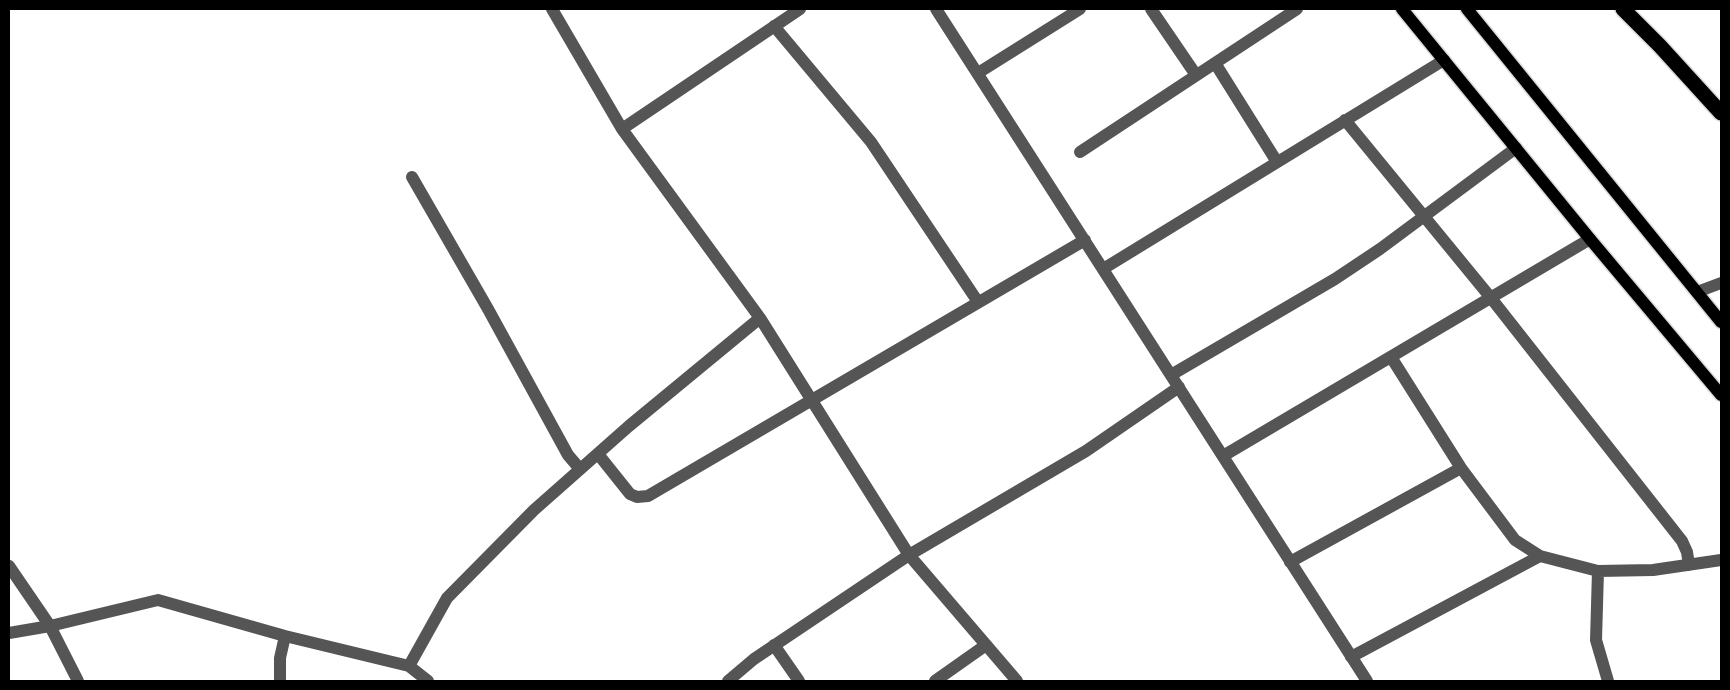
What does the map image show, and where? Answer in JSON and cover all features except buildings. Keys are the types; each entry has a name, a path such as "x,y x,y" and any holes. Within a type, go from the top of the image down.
{"highway":[{"path":"1623,9 1660,46 1721,113"}],"main road":[{"path":"1402,9 1590,239 1721,395"},
{"path":"1467,9 1721,322"}],"street":[{"path":"552,9 622,129 760,318 909,555 1017,681"},
{"path":"622,129 800,9"},
{"path":"936,9 1367,681"},
{"path":"978,73 1080,9"},
{"path":"1152,9 1196,75"},
{"path":"1080,152 1297,9"},
{"path":"774,26 871,142 978,302"},
{"path":"1103,269 1444,60"},
{"path":"1215,63 1277,162"},
{"path":"1345,120 1491,298 1682,541 1689,565"},
{"path":"1171,375 1335,279 1380,249 1516,148"},
{"path":"412,178 488,309 568,454 580,469"},
{"path":"1223,456 1590,239"},
{"path":"598,454 630,494 637,497 648,496 1085,240"},
{"path":"1696,292 1721,283"},
{"path":"409,666 447,598 534,510 760,318"},
{"path":"1391,357 1460,468 1515,540 1540,556 1598,571 1653,570 1721,560"},
{"path":"728,681 754,658 909,555 1086,450 1179,387"},
{"path":"1290,562 1460,468"},
{"path":"1351,657 1540,556"},
{"path":"9,566 50,626 78,681"},
{"path":"1598,571 1596,640 1608,681"},
{"path":"9,633 50,626 158,600 285,636 409,666 428,681"},
{"path":"280,681 280,658 285,636"},
{"path":"935,681 986,645"},
{"path":"774,646 799,681"}]}
